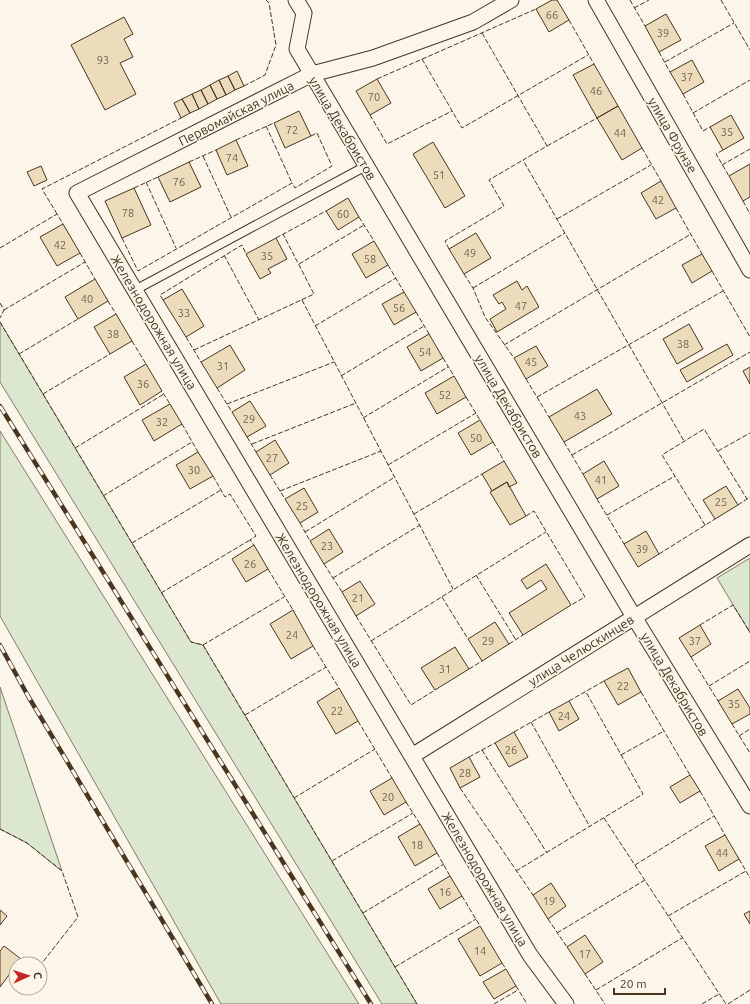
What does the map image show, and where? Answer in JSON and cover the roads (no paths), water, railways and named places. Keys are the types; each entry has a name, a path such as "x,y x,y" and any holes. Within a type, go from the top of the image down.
{"street":[{"name":"улица Декабристов","path":"296,0 304,13 297,49 634,617 750,806"},
{"name":"Первомайская улица","path":"77,193 312,74 373,58 473,22 511,0"},
{"name":"улица Фрунзе","path":"596,0 750,270"},
{"name":"Железнодорожная улица","path":"77,193 530,955 566,1004"},
{"name":"улица Челюскинцев","path":"412,756 750,545"}],"lane":[{"path":"135,290 366,166"}],"railway":[{"path":"0,406 371,1004"},
{"path":"0,645 28,696 212,1004"}]}
